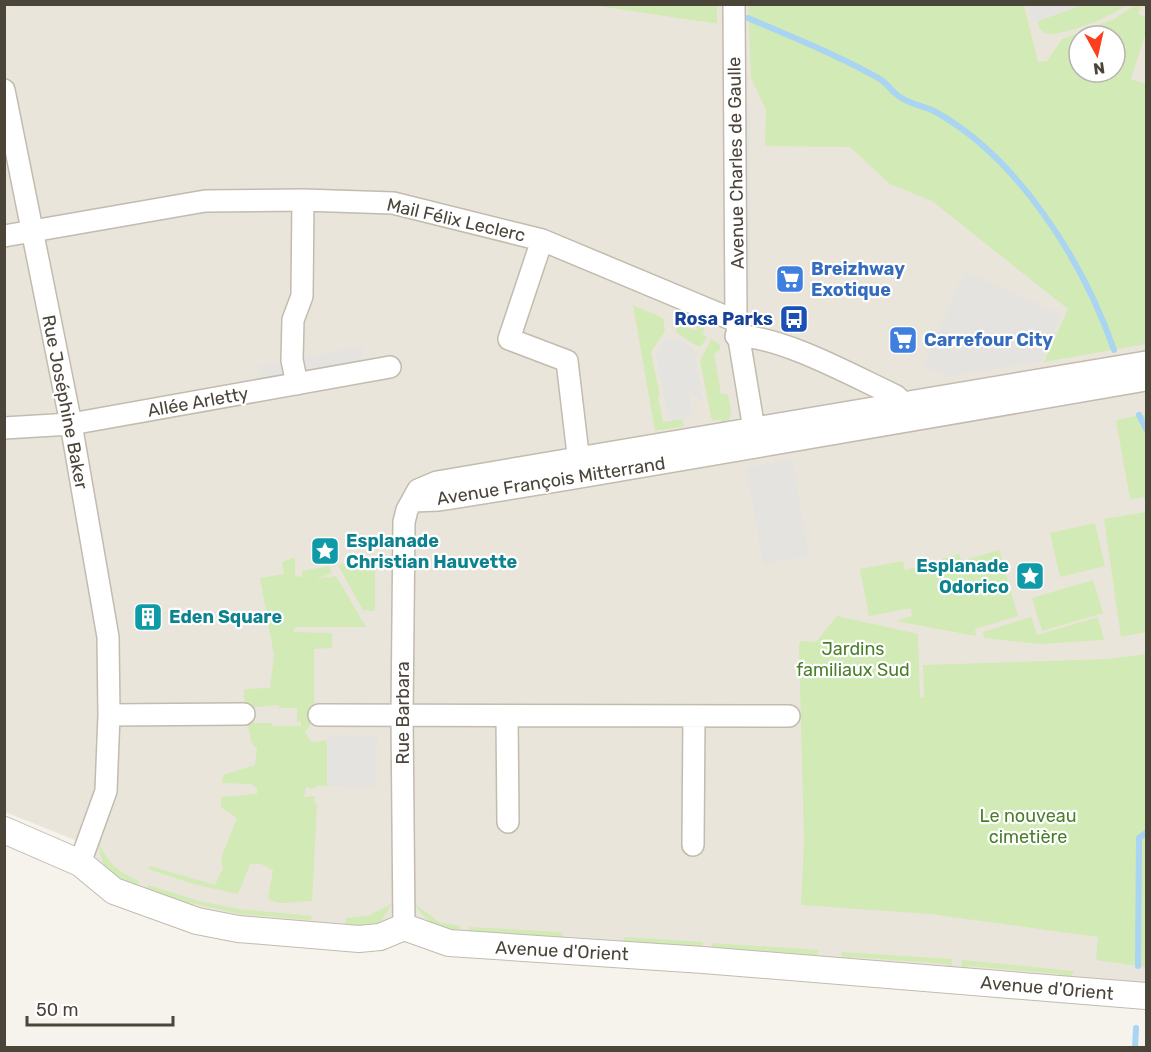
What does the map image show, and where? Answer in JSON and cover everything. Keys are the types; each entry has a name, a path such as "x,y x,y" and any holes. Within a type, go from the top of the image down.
{"street":[{"name":"Avenue Charles de Gaulle","path":"734,4 736,329"},
{"name":"Rue Joséphine Baker","path":"4,90 71,424 108,637 109,715 106,791 80,863"},
{"name":"Mail Félix Leclerc","path":"4,236 205,201 303,200 393,203 542,240 736,329 791,349 896,396 918,419"},
{"path":"297,384 292,360 293,320 302,296 303,200"},
{"path":"542,240 509,339 567,361 579,468"},
{"path":"736,329 760,437"},
{"name":"Avenue François Mitterrand","path":"760,437 903,403 1146,362"},
{"name":"Allée Arletty","path":"4,428 71,424 390,367"},
{"name":"Avenue François Mitterrand","path":"413,501 439,500 579,468 760,437 918,419 1146,380"},
{"name":"Rue Barbara","path":"404,927 402,715 404,522 413,501"},
{"path":"109,715 244,714"},
{"path":"319,715 789,716"},
{"path":"507,716 508,822"},
{"path":"693,845 694,717"},
{"path":"4,830 80,863 114,891 197,921 238,929 359,939 380,937 404,927"},
{"name":"Avenue d'Orient","path":"404,927 449,943 703,960 1146,996"}],"shaded area":[{"path":"592,4 716,24 717,4 1146,5 1146,990 331,930 187,912 106,880 90,846 5,812 4,5"},
{"path":"1027,4 1082,5 1033,23"},
{"path":"734,80 750,109 750,282 737,278"},
{"path":"965,271 1061,314 1040,362 948,377 923,366"},
{"path":"666,338 678,339 694,349 703,401 689,393 693,417 669,421 656,353"},
{"path":"361,346 366,371 262,391 258,366"},
{"path":"792,459 809,556 763,564 746,467"},
{"path":"328,735 377,736 376,787 327,786"}],"green space":[{"path":"592,5 717,5 717,24"},
{"path":"748,5 1024,5 1038,62 1047,61 1062,39 1067,37 1067,84 1127,84 1127,24 1101,24 1114,19 1135,5 1146,5 1146,8 1141,6 1138,14 1146,17 1146,32 1131,79 1146,84 1146,344 1044,362 1068,309 932,201 890,184 850,147 765,146 766,110 751,78"},
{"path":"1082,5 1127,5 1089,24 1067,24 1067,31 1054,34 1046,34 1040,29 1037,21"},
{"path":"633,305 663,318 665,331 651,352 660,396 658,397 663,422 682,419 684,426 655,431"},
{"path":"681,311 687,313 682,325 695,331 701,320 707,323 702,334 707,337 701,346 697,346 677,333 675,323"},
{"path":"711,339 720,345 720,350 714,354 721,394 728,394 731,413 729,420 721,423 721,419 712,421 700,361"},
{"path":"1146,414 1146,504 1144,497 1130,499 1116,420"},
{"path":"1146,512 1146,632 1121,637 1104,519"},
{"path":"1095,523 1105,566 1060,577 1050,533"},
{"name":"Jardins familiaux Sud","path":"999,550 1018,616 975,629 976,636 896,621 912,616 911,608 869,616 860,569 903,561 905,570 959,554 962,561"},
{"path":"295,557 295,576 302,577 302,571 329,566 332,573 315,579 336,576 366,627 295,627 293,632 332,633 332,648 314,649 314,720 305,732 311,741 326,740 327,786 317,786 313,789 306,787 304,797 315,796 314,803 317,804 312,901 278,903 268,898 273,870 261,864 250,864 238,894 193,884 148,869 150,866 215,885 223,868 221,858 237,818 221,807 221,797 257,794 257,788 251,784 222,783 223,775 255,765 257,748 252,744 248,726 245,723 301,726 301,722 297,722 297,708 279,708 279,705 245,708 244,689 270,688 274,655 260,578 284,574 282,562"},
{"path":"375,558 375,611 363,610 338,565"},
{"path":"1093,580 1103,613 1042,631 1032,598"},
{"name":"Le nouveau cimetière","path":"837,616 918,634 920,698 924,697 923,665 1109,659 1146,654 1146,967 1096,960 1098,937 930,914 801,905 804,841 799,647 800,641 816,642"},
{"path":"1031,617 1037,635 1098,617 1104,640 1040,644 984,638 983,632"},
{"path":"99,843 106,857 115,866 139,881 136,891 128,888 109,873 102,859"},
{"path":"148,885 199,901 239,909 312,916 311,920 239,914 191,903 188,909 182,907 183,901 149,890 144,895"},
{"path":"392,904 380,923 345,929 346,918 367,916"},
{"path":"415,904 439,922 460,926 459,937 434,925"},
{"path":"469,927 562,932 562,937 475,932 468,937"},
{"path":"624,937 703,942 702,953 696,946 630,942 623,948"},
{"path":"712,943 819,950 815,961 808,960 808,954 718,948 711,954"},
{"path":"841,952 952,959 952,970 947,970 947,964 853,957 853,964 844,963"},
{"path":"962,960 1074,971 1069,982 1061,981 1060,974 968,966 967,972 961,972"}],"waterway":[{"path":"748,18 864,70 886,83 897,95 934,111 965,131 993,155 1020,183 1066,247 1101,316 1114,350"},
{"path":"1139,415 1146,429"},
{"path":"1138,966 1139,838 1146,833"},
{"path":"1135,1048 1136,1028"}],"place":[{"name":"Breizhway Exotique","path":"790,279"},
{"name":"Rosa Parks","path":"794,319"},
{"name":"Carrefour City","path":"903,340"},
{"name":"Esplanade Christian Hauvette","path":"325,551"},
{"name":"Esplanade Odorico","path":"1030,576"},
{"name":"Eden Square","path":"148,617"}]}
